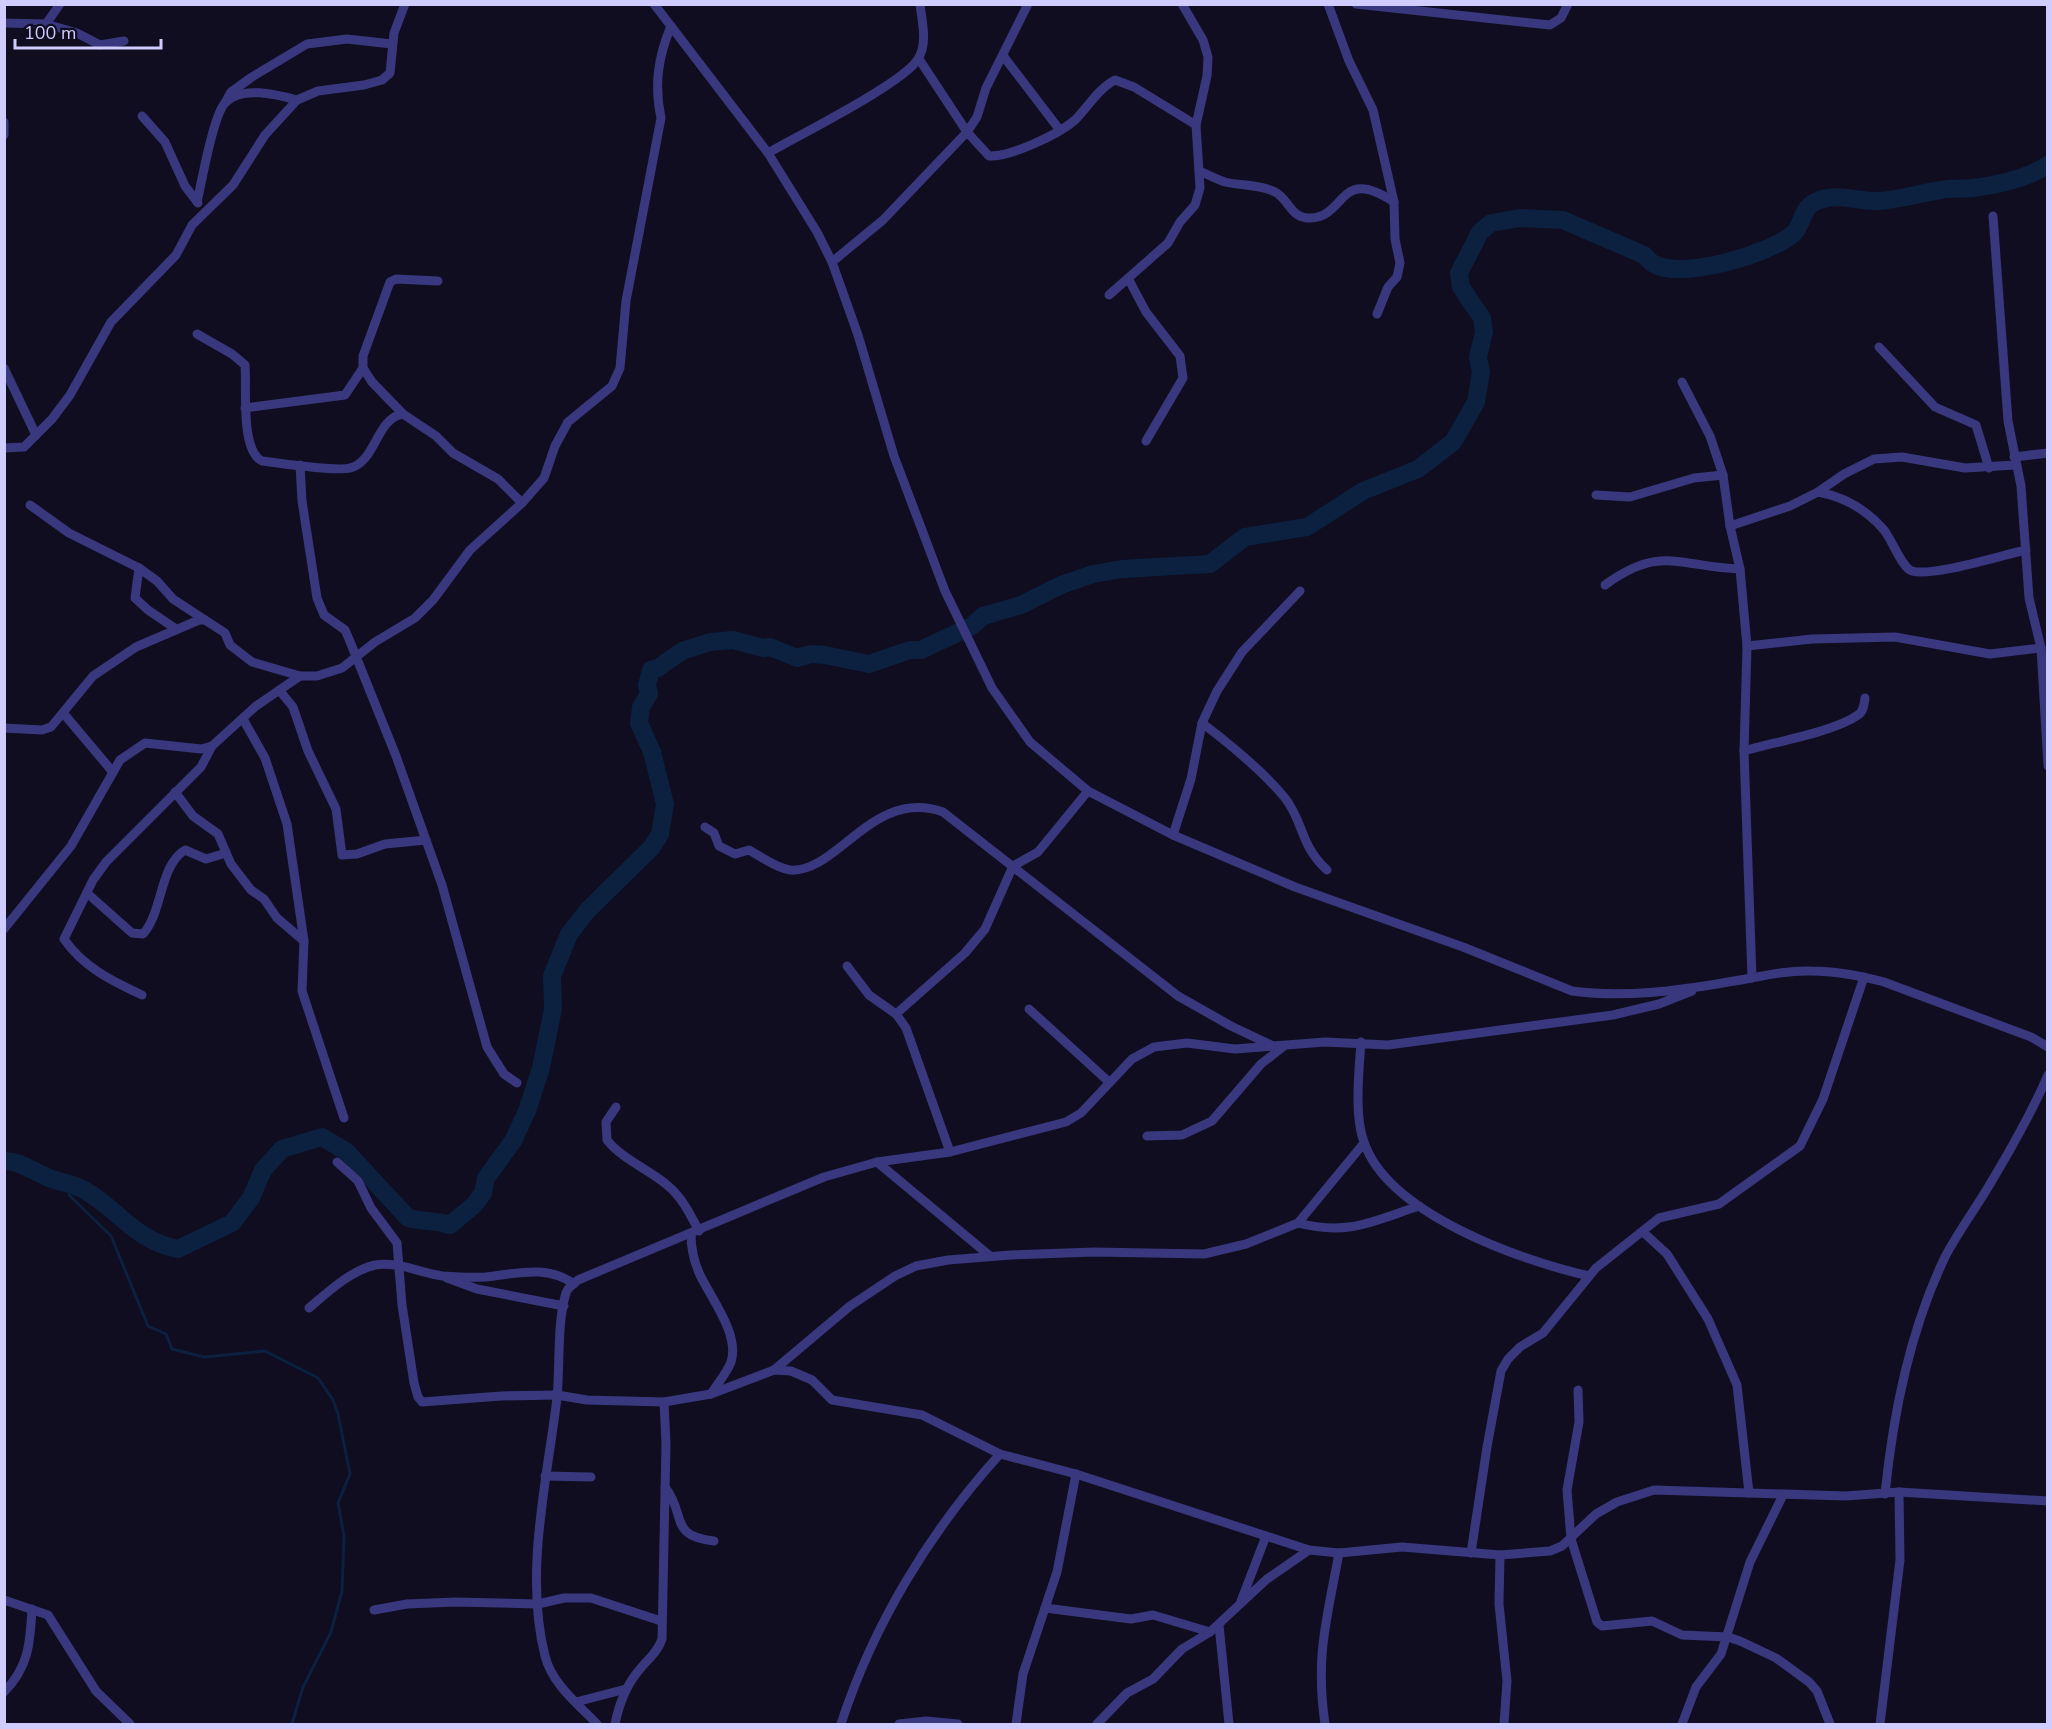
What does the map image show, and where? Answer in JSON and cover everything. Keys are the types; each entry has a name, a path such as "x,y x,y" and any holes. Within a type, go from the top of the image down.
{"street":[{"path":"46,24 60,4"},
{"path":"4,448 24,447 70,395 111,322 176,255 192,225 233,185 265,135 297,100 318,91 364,86 382,80 390,73 392,44 405,4"},
{"path":"654,4 768,153 801,204 832,262 858,334 894,456 945,591 992,688 1030,742 1088,791 1173,835 1295,886 1463,947 1572,991 1604,995 1700,987 1811,971 1864,977 1884,982 2010,1029 2048,1047"},
{"path":"768,153 879,90 909,69 919,59 924,41 920,4"},
{"path":"832,262 883,220 967,132 977,117 986,88 1005,57 1028,4"},
{"path":"1109,296 1168,243 1180,222 1195,205 1200,188 1196,125 1208,57 1203,40 1182,4"},
{"path":"1328,4 1349,61 1372,110 1394,202 1395,239 1400,264 1377,314"},
{"path":"1356,4 1550,25 1561,18 1568,4"},
{"path":"4,23 46,24 77,33 100,45 124,41"},
{"path":"30,506 69,533 139,568 157,581 173,599 225,633 231,645 252,662 300,676 329,673 342,668 356,656 415,618 433,600 480,539 522,503 544,478 555,446 568,422 612,386 620,368 626,301 661,118 656,93 662,52 670,26"},
{"path":"197,202 215,130 231,92 252,76 307,44 347,39 392,44"},
{"path":"1005,57 1059,129"},
{"path":"919,59 967,132 983,151 995,156 1042,139 1073,122 1109,83 1119,80 1196,125"},
{"path":"225,103 236,96 254,93 297,100"},
{"path":"142,116 165,142 185,186 206,211"},
{"path":"4,122 4,135"},
{"path":"1199,171 1224,182 1274,191 1282,196 1294,213 1308,219 1320,217 1344,195 1361,188 1380,193 1394,202"},
{"path":"1993,216 2008,421 2014,461 2021,486 2029,598 2041,648 2048,766"},
{"path":"245,408 345,395 350,391 363,368 363,356 390,282 396,279 438,280"},
{"path":"1129,280 1146,312 1180,356 1183,378 1146,441"},
{"path":"197,334 232,354 245,365 245,408 252,453 256,458 348,469 356,466 391,417 403,414"},
{"path":"1879,347 1935,407 1976,425 1989,468"},
{"path":"4,368 36,435"},
{"path":"363,368 372,382 403,414 436,436 453,453 498,479 522,503"},
{"path":"1682,382 1710,436 1723,475 1730,526 1740,569 1747,646 1744,751 1752,978"},
{"path":"1730,526 1790,506 1874,459 1902,457 1948,467 1989,468 2048,453"},
{"path":"300,465 302,501 317,598 324,615 345,630 426,840 453,918 487,1047 504,1074 517,1083"},
{"path":"1596,495 1630,497 1694,478 1723,475"},
{"path":"1818,492 1851,502 1869,514 1885,531 1905,567 1914,572 1941,569 2026,550"},
{"path":"1605,585 1631,567 1670,560 1740,569"},
{"path":"139,568 135,598 147,610 176,629"},
{"path":"1173,835 1191,779 1202,723 1217,691 1242,652 1300,591"},
{"path":"4,728 42,730 51,727 64,714 84,683 93,676 136,648 176,629 205,620"},
{"path":"1747,646 1812,639 1895,637 1990,654 2041,648"},
{"path":"142,995 114,982 86,964 64,939 87,893 106,862 201,767 213,746 243,719 300,676"},
{"path":"280,691 293,707 308,751 336,809 342,855 357,854 385,844 426,840"},
{"path":"1744,751 1824,729 1857,716 1861,713 1865,698"},
{"path":"64,714 112,771"},
{"path":"243,719 265,758 287,824 304,941 302,991 344,1118"},
{"path":"1202,723 1261,773 1286,800 1307,848 1327,870"},
{"path":"4,929 71,846 120,760 145,743 201,748 213,746"},
{"path":"896,1014 949,969 985,929 1013,866 1038,852 1088,791"},
{"path":"175,792 193,816 215,830 226,853 251,890 267,902 277,918 304,941"},
{"path":"705,826 714,833 719,846 735,854 748,850 788,870 800,869 819,861 879,819 910,807 921,806 943,812 1178,996 1274,1047"},
{"path":"87,893 132,933 143,934 161,898 167,872 181,853 185,850 206,859 226,853"},
{"path":"847,966 869,995 896,1014 914,1046 950,1152"},
{"path":"1471,1553 1484,1462 1501,1371 1513,1353 1543,1333 1606,1258 1665,1215 1700,1210 1727,1200 1800,1146 1823,1099 1864,977"},
{"path":"597,1725 561,1687 549,1668 538,1604 538,1557 545,1476 557,1395 564,1305 567,1291 574,1284 610,1265 695,1232 824,1177 877,1162 950,1152 1066,1122 1081,1113 1132,1059 1154,1047 1187,1043 1235,1049 1361,1042 1388,1046 1613,1015 1659,1004 1700,987"},
{"path":"1029,1009 1109,1082"},
{"path":"1361,1042 1360,1119 1364,1143 1387,1180 1419,1206 1451,1227 1554,1268 1589,1276"},
{"path":"1147,1136 1182,1135 1212,1121 1255,1071 1285,1045"},
{"path":"1885,1494 1889,1452 1900,1401 1928,1295 1947,1255 1992,1182 2048,1075"},
{"path":"615,1107 606,1122 607,1140 622,1154 668,1185 679,1197 695,1232 692,1250 700,1275 719,1305 732,1344 731,1363 711,1394"},
{"path":"338,1162 358,1181 371,1208 393,1234 399,1251 399,1267 414,1383 420,1401 557,1395 587,1400 664,1402 711,1394 774,1370 850,1306 903,1271 948,1260 990,1256 1095,1252 1204,1254 1246,1244 1298,1223 1364,1143"},
{"path":"877,1162 990,1256"},
{"path":"1298,1223 1323,1229 1348,1229 1419,1206"},
{"path":"1643,1232 1667,1254 1708,1318 1737,1385 1749,1493"},
{"path":"309,1308 358,1271 378,1264 441,1275 476,1278 544,1271 560,1275 574,1284"},
{"path":"441,1275 477,1289 564,1305"},
{"path":"774,1370 791,1371 812,1380 832,1400 843,1404 902,1410 935,1419 970,1441 1000,1454 1076,1474 1309,1550 1339,1552 1402,1547 1500,1555 1550,1551 1571,1539 1596,1514 1617,1502 1654,1490 1783,1495 1899,1492 2048,1501"},
{"path":"1578,1390 1579,1422 1567,1490 1571,1539 1592,1613 1602,1626 1652,1621 1682,1635 1728,1637 1776,1658 1809,1682 1817,1692 1830,1725"},
{"path":"615,1725 626,1689 660,1647 662,1639 664,1402"},
{"path":"841,1725 871,1646 911,1574 972,1485 1000,1454"},
{"path":"1016,1725 1023,1674 1057,1572 1076,1474"},
{"path":"545,1476 591,1477"},
{"path":"665,1487 673,1498 678,1518 688,1534 694,1539 714,1541"},
{"path":"1880,1725 1900,1560 1899,1492"},
{"path":"1682,1725 1696,1687 1721,1654 1750,1562 1783,1495"},
{"path":"1240,1602 1266,1536"},
{"path":"1097,1725 1127,1693 1153,1679 1182,1649 1219,1625 1240,1602 1267,1579 1309,1550"},
{"path":"1325,1725 1320,1680 1321,1643 1339,1552"},
{"path":"1500,1555 1498,1593 1507,1681 1503,1725"},
{"path":"374,1610 407,1604 456,1602 538,1604 564,1598 591,1598 662,1621"},
{"path":"4,1600 48,1615 96,1691 130,1725"},
{"path":"1045,1608 1131,1619 1153,1615 1210,1632"},
{"path":"4,1692 20,1676 23,1669 32,1609"},
{"path":"1219,1625 1229,1725"},
{"path":"576,1702 626,1689"},
{"path":"898,1725 926,1721 958,1725"}],"waterway":[{"path":"4,1161 21,1164 52,1179 81,1188 150,1239 178,1249 232,1223 251,1198 263,1170 282,1149 322,1137 347,1152 408,1218 450,1225 474,1205 483,1193 486,1178 513,1141 527,1111 541,1068 553,1009 552,976 569,934 588,910 652,847 660,834 665,804 652,752 639,723 641,707 649,694 647,685 651,670 658,668 682,651 710,642 733,640 763,648 770,647 797,658 811,654 825,655 869,664 910,650 921,650 972,626 983,616 1021,605 1061,585 1093,574 1122,569 1210,564 1245,537 1307,527 1363,491 1418,469 1453,442 1476,402 1481,372 1478,357 1484,332 1482,318 1461,287 1459,273 1480,232 1491,223 1520,218 1563,220 1644,255 1654,264 1667,268 1685,269 1725,262 1781,242 1797,230 1805,211 1820,200 1834,197 1871,201 1886,200 1945,189 1982,187 2021,177 2048,165"},
{"path":"69,1195 111,1236 148,1326 166,1334 172,1349 204,1357 265,1351 318,1378 333,1400 350,1474 338,1503 344,1536 342,1591 331,1632 303,1687 292,1724"}]}
